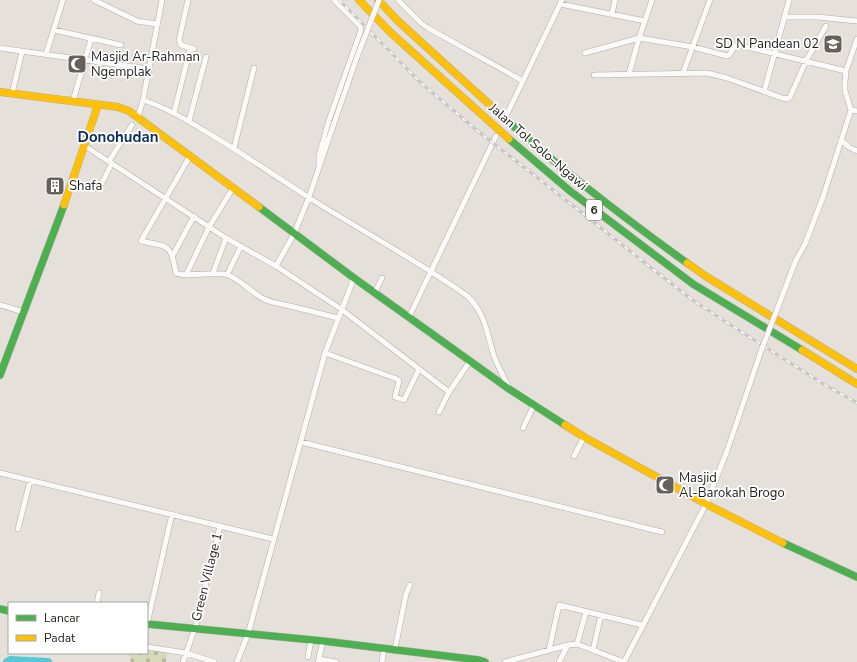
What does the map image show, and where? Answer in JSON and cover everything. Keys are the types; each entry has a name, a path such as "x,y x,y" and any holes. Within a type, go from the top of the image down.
{"main road":[{"name":"Jalan Tol Solo–Ngawi","path":"359,0 396,37 513,144 570,191 693,284 857,384"},
{"name":"Jalan Tol Solo–Ngawi","path":"379,0 398,21 522,134 632,223 707,277 857,369"},
{"path":"0,92 124,109 138,117 354,278 376,292 509,389 584,437 768,536 857,577"},
{"path":"0,375 85,146 98,105"},
{"path":"148,624 395,649 485,662"}],"street":[{"path":"46,54 63,0"},
{"path":"94,0 137,20 157,24"},
{"path":"138,117 143,100 162,0"},
{"path":"174,112 192,49 181,46 179,40 188,0"},
{"path":"319,167 319,156 329,120 361,30 360,26 334,0"},
{"path":"276,266 294,234 309,197 357,57 379,0"},
{"path":"398,0 428,28 523,81"},
{"path":"612,14 615,0"},
{"path":"630,74 639,38 652,0"},
{"path":"683,74 710,0"},
{"path":"764,92 789,0"},
{"path":"507,114 561,2 645,21"},
{"path":"784,17 816,17 857,21"},
{"path":"594,75 708,74 727,78 785,100 790,97 806,60 826,26"},
{"path":"54,30 121,45"},
{"path":"585,53 639,38 726,56 729,55 737,45 806,60 846,71"},
{"path":"73,102 90,39"},
{"path":"505,662 568,645 577,644 624,662 706,504 727,451 761,350 796,260 805,244 823,197 851,110 845,87 846,71 857,39"},
{"path":"0,48 149,69"},
{"path":"12,94 22,52"},
{"path":"189,121 206,57"},
{"path":"851,57 857,59"},
{"path":"234,148 254,68"},
{"path":"143,100 160,105 174,112 234,148 309,197 387,244 454,287 473,302 484,319 495,358 509,389"},
{"path":"851,110 857,111"},
{"path":"101,185 111,162 132,125"},
{"path":"409,317 496,136"},
{"path":"841,140 849,147 857,151"},
{"path":"85,146 226,238 276,266 341,309 449,392"},
{"path":"190,156 141,241 163,246 170,251 173,255 176,273 182,276 213,273 227,275 244,284 262,298 338,318"},
{"path":"186,275 209,227 233,188"},
{"path":"173,255 194,216"},
{"path":"213,273 226,238"},
{"path":"227,275 241,246"},
{"path":"237,662 248,634 325,353 354,278"},
{"path":"376,292 382,278"},
{"path":"0,305 24,312"},
{"path":"325,353 399,380 395,396 402,400 404,400 419,369"},
{"path":"439,412 449,392 470,361"},
{"path":"523,428 534,405"},
{"path":"574,456 584,437"},
{"path":"301,442 662,532"},
{"path":"0,473 273,539"},
{"path":"18,528 30,481"},
{"path":"148,620 172,514"},
{"name":"Green Village 1","path":"182,662 195,628 220,526"},
{"path":"395,649 406,594 410,585"},
{"path":"97,602 99,593"},
{"path":"549,650 559,605 642,625"},
{"path":"577,644 586,612"},
{"path":"593,650 601,615"},
{"path":"308,657 311,640"},
{"path":"322,641 318,661 336,662"},
{"path":"560,662 568,645"},
{"path":"148,647 186,653 214,662"},
{"path":"382,662 384,648"}],"green space":[{"path":"148,649 167,652 166,662 131,662 129,654 148,654"}],"waterway":[{"path":"7,662 10,660 48,662"}],"railway":[{"path":"339,0 422,84 479,132 659,274 694,301 726,322 825,385 857,403"}],"traffic: fast":[{"path":"501,115 592,192 687,263"},
{"path":"509,139 570,191 693,284 802,350"},
{"path":"0,375 64,205"},
{"path":"259,207 354,278 509,389 565,425"},
{"path":"783,543 857,577"},
{"path":"0,609 8,611"},
{"path":"148,624 323,641 479,660 485,662"}],"traffic: slow":[{"path":"359,0 390,32 509,139"},
{"path":"378,0 398,21 501,115"},
{"path":"0,92 118,107 129,111 259,207"},
{"path":"64,205 98,105"},
{"path":"687,263 707,277 857,369"},
{"path":"802,350 857,384"},
{"path":"565,425 706,504 783,543"}],"place":[{"name":"SD N Pandean 02","path":"833,44"},
{"name":"Masjid Ar-Rahman Ngemplak","path":"77,64"},
{"name":"Shafa","path":"55,186"},
{"name":"Masjid Al-Barokah Brogo","path":"665,485"}],"district":[{"name":"Donohudan","path":"118,137"}]}
